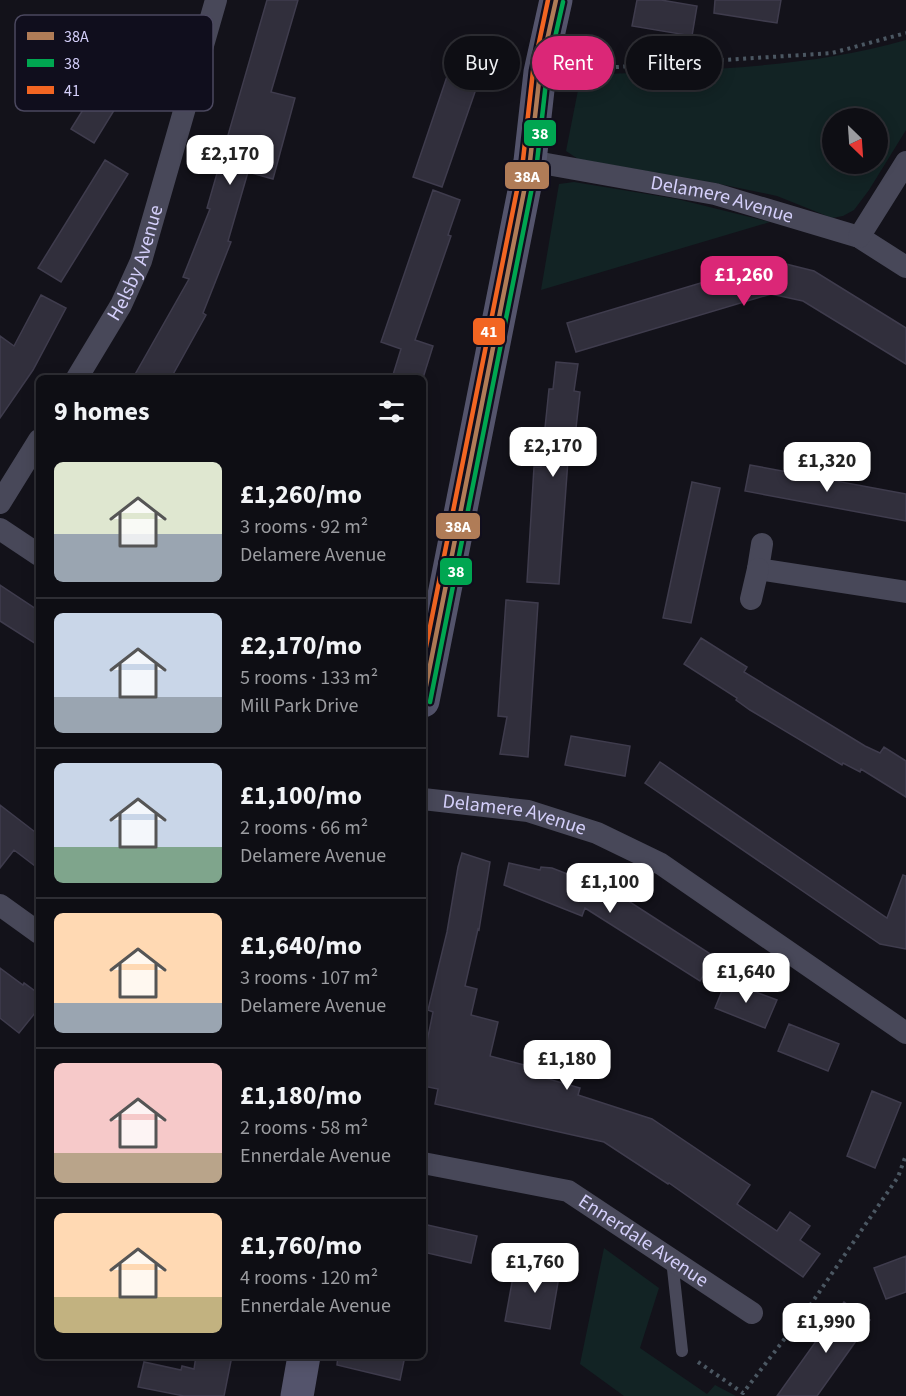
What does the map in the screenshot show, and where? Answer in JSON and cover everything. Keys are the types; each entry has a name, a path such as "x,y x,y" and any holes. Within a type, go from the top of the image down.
{"street":[{"name":"Helsby Avenue","path":"212,15 216,0"},
{"path":"548,36 556,0"},
{"path":"426,686 530,161 538,90"},
{"name":"Helsby Avenue","path":"79,375 122,305 141,261 184,111"},
{"name":"Delamere Avenue","path":"530,161 715,194 860,237 906,267"},
{"path":"860,237 906,162"},
{"path":"0,503 36,445"},
{"path":"0,529 36,553"},
{"path":"751,599 762,544"},
{"path":"758,569 906,592"},
{"name":"Delamere Avenue","path":"426,799 528,811 597,833 671,871 906,1033"},
{"path":"0,905 36,931"},
{"name":"Ennerdale Avenue","path":"426,1164 568,1191 752,1313"},
{"path":"297,1396 303,1359"}],"lane":[{"path":"672,1260 682,1351"}],"path":[{"path":"614,67 832,53 906,33"},
{"path":"682,1351 743,1393 810,1307 898,1177 906,1155"},
{"path":"898,1177 906,1174"}],"shaded area":[{"path":"906,40 906,130 888,159 888,108 822,108 822,174 879,174 854,210 843,216 832,218 777,196 578,159 566,151 578,90 614,90 614,74 626,73 626,90 722,90 722,69 826,57"},
{"path":"574,182 677,199 770,222 541,290 559,184"},
{"path":"604,1248 659,1288 640,1348 707,1394 715,1385 736,1396 624,1396 580,1364"}],"building":[{"path":"267,0 298,0 271,92 295,98 273,179 248,172 228,241 231,242 203,313 206,315 173,375 135,375 189,279 183,277 210,209 207,208"},
{"path":"637,0 661,0 697,6 692,36 632,26"},
{"path":"715,0 781,0 777,23 714,13"},
{"path":"444,85 444,90 476,90 442,187 413,177"},
{"path":"82,111 114,111 94,143 71,129"},
{"path":"105,160 128,174 61,282 38,268"},
{"path":"433,190 460,200 448,235 451,236 415,340 433,346 424,375 393,375 401,349 381,342"},
{"path":"774,261 814,271 906,328 906,364 803,301 771,294 576,352 567,323"},
{"path":"41,295 66,308 33,370 0,418 0,336 14,346"},
{"path":"556,362 578,364 574,391 580,392 574,446 569,445 559,584 527,582 534,467 541,467 549,389 553,389"},
{"path":"750,465 906,494 906,521 745,491"},
{"path":"692,482 720,488 691,623 663,618"},
{"path":"0,585 36,609 36,644 0,621"},
{"path":"506,600 538,603 528,757 500,754 507,717 498,716"},
{"path":"701,638 747,667 744,672 865,746 880,753 884,747 906,761 906,797 861,769 860,772 843,763 842,765 750,710 736,700 737,698 684,664"},
{"path":"571,736 630,746 625,776 565,765"},
{"path":"660,762 887,918 903,875 906,876 906,949 880,944 645,783"},
{"path":"0,805 36,833 36,867 14,850 0,868"},
{"path":"462,853 490,862 479,930 465,986 477,989 471,1015 498,1022 490,1056 540,1069 538,1076 580,1088 578,1095 652,1119 750,1185 737,1204 756,1217 777,1231 790,1212 810,1226 800,1240 820,1254 803,1277 669,1183 604,1142 435,1104 438,1089 426,1087 426,1046 433,1012 428,1010 447,932"},
{"path":"509,863 540,870 541,867 552,868 616,893 715,957 700,981 585,908 582,916 504,885"},
{"path":"0,968 36,992 36,1012 19,1033 0,1018"},
{"path":"726,981 777,1000 765,1028 715,1008"},
{"path":"789,1024 839,1044 828,1071 778,1051"},
{"path":"872,1091 901,1103 875,1168 847,1156"},
{"path":"426,1225 477,1236 471,1263 426,1253"},
{"path":"535,1254 562,1259 550,1329 505,1321 513,1277 531,1281"},
{"path":"906,1256 906,1292 886,1299 874,1268"},
{"path":"844,1302 870,1320 817,1396 777,1396"},
{"path":"196,1359 231,1359 224,1396 184,1396 138,1387 144,1362 181,1370 182,1366 194,1369"},
{"path":"338,1359 404,1359 400,1380 337,1365"}],"transit line":[{"name":"41","path":"426,647 523,160 533,71 548,0"},
{"name":"38A","path":"426,686 530,161 540,72 556,0"},
{"name":"38","path":"430,702 537,162 547,73 563,2"}]}
